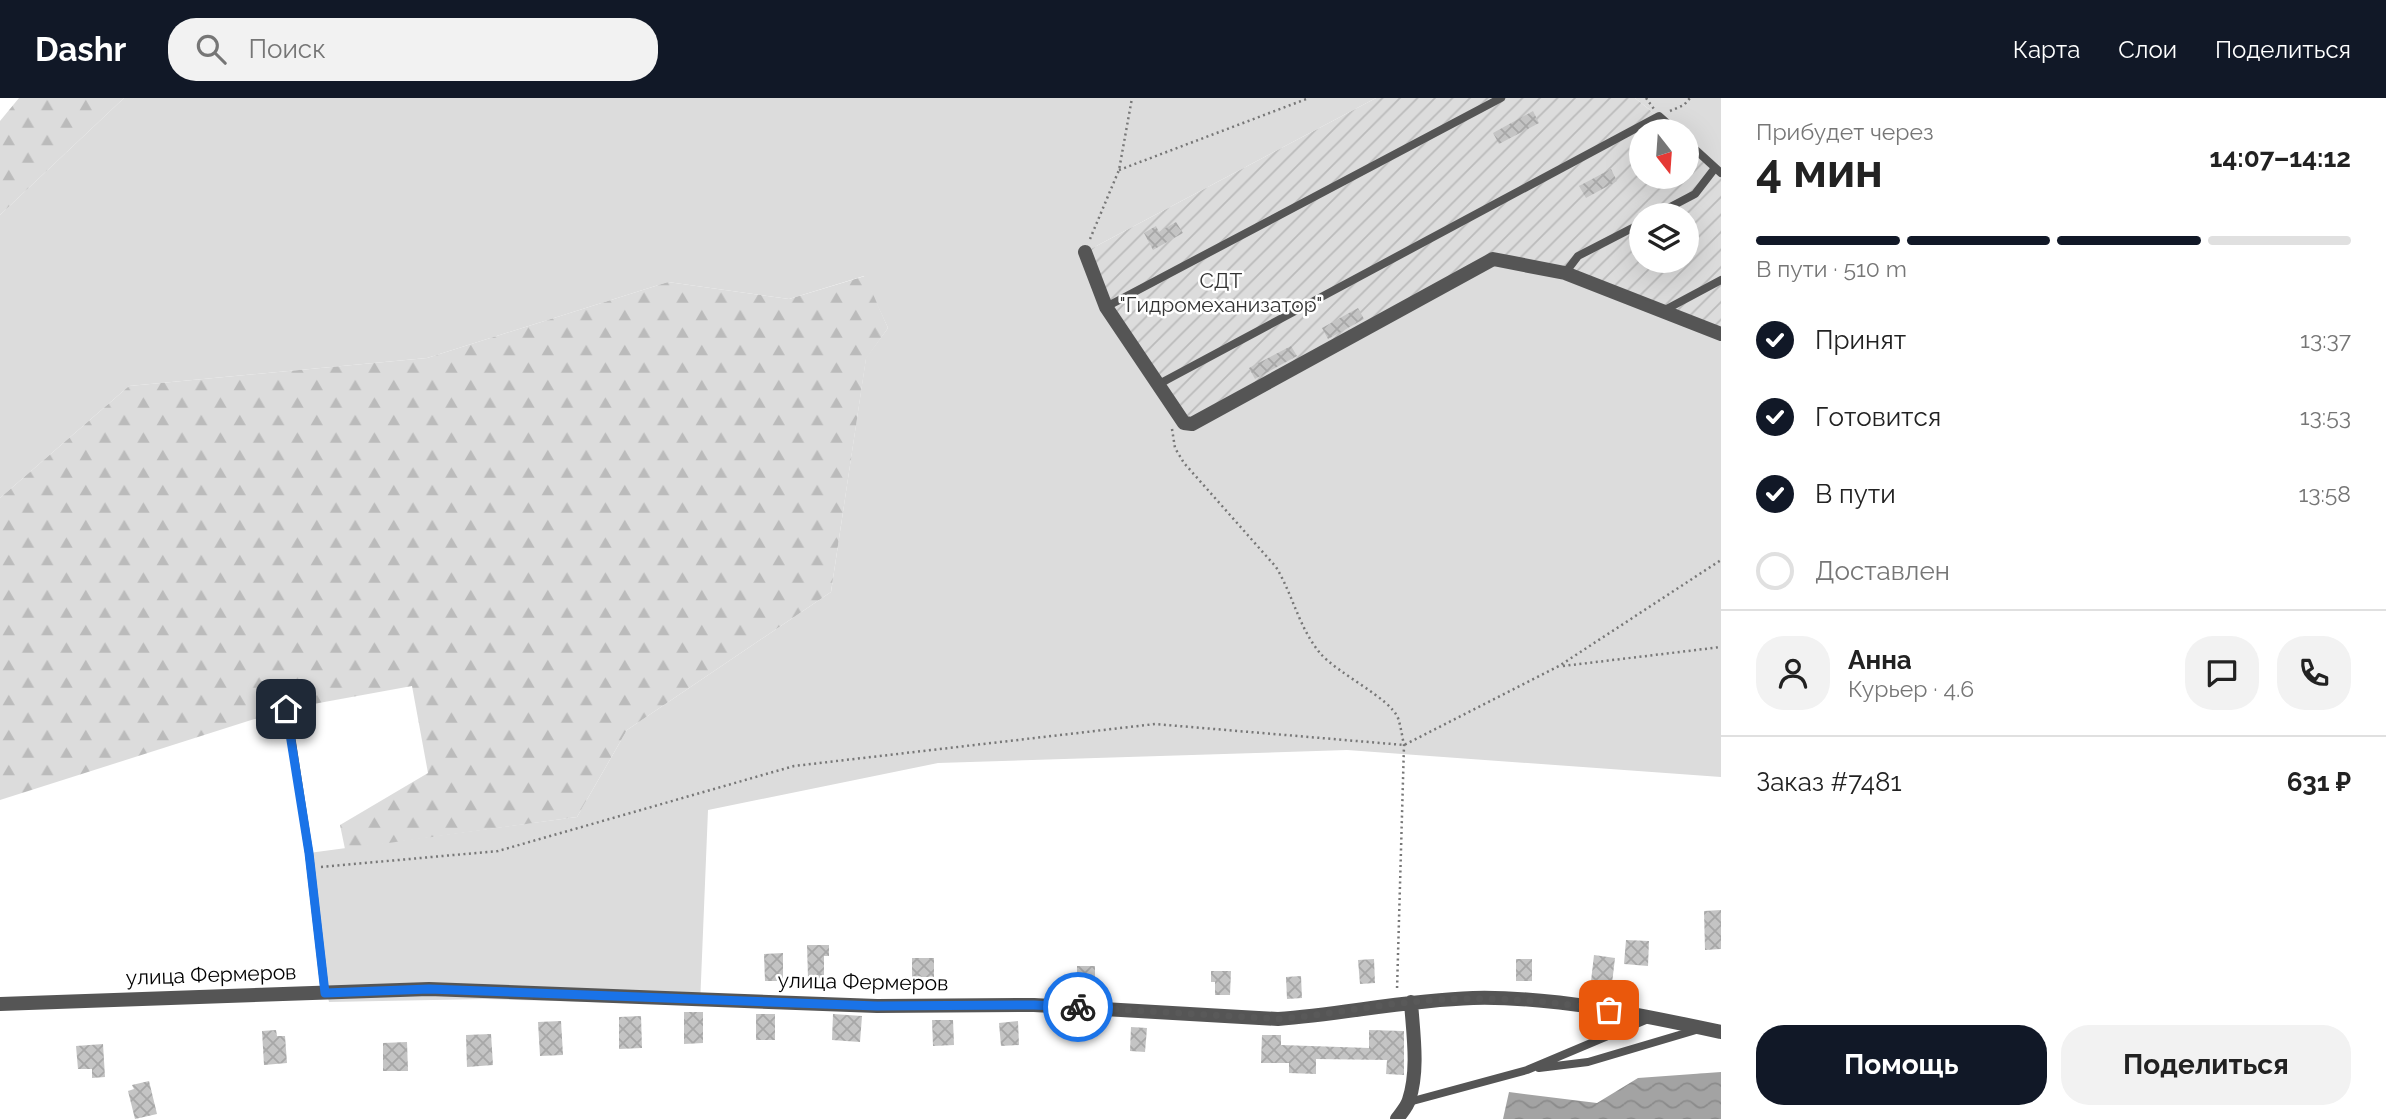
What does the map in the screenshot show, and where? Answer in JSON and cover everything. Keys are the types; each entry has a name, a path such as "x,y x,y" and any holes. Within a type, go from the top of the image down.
{"street":[{"path":"1085,252 1106,307 1184,423 1192,424 1493,259 1565,273 1721,334"},
{"name":"улица Фермеров","path":"0,1004 429,989 877,1006 1034,1005 1278,1019 1404,1003 1476,998 1565,1003 1721,1031"},
{"path":"1397,1119 1409,1102 1414,1053 1404,1003"}],"lane":[{"path":"1106,307 1501,98"},
{"path":"1159,384 1629,132"},
{"path":"1678,203 1695,194 1718,170 1699,153"},
{"path":"1565,273 1578,257 1629,230"},
{"path":"1663,311 1721,280"},
{"path":"286,709 311,868 325,993"},
{"path":"1409,1102 1529,1069 1653,1017"},
{"path":"1529,1069 1588,1062 1703,1028"}],"path":[{"path":"1085,252 1119,170 1132,98"},
{"path":"1119,170 1309,98"},
{"path":"1175,412 1172,432 1175,449 1184,463 1276,567 1286,583 1301,623 1320,653 1346,676 1390,705 1398,717 1404,745 1404,1003"},
{"path":"311,868 498,851 794,766 1155,724 1404,745 1559,666 1721,560"},
{"path":"1559,666 1721,647"}],"green space":[{"path":"19,98 124,98 0,215 0,121"},
{"path":"124,98 1376,98 1085,252 1493,259 1565,273 1721,334 1721,777 1347,750 938,763 708,810 700,1005 485,999 329,1002 324,981 309,853 577,817 627,730 831,592 866,358 888,328 864,276 789,299 668,282 427,358 129,386 0,498 0,215"},
{"name":"СДТ \"Гидромеханизатор\"","path":"1376,98 1635,98 1661,119 1629,119 1629,189 1699,189 1699,153 1721,173 1721,334 1565,273 1493,259 1192,424 1106,307 1085,252"},
{"path":"1635,98 1721,98 1721,173 1699,153 1699,119 1661,119"},
{"path":"865,276 888,328 866,359 831,592 627,730 577,817 345,849 340,825 428,773 412,686 286,709 0,800 0,498 129,386 427,358 668,282 789,299"}],"water":[{"path":"1721,1072 1721,1119 1503,1119 1509,1092 1597,1103 1638,1078"}],"building":[{"path":"1533,111 1539,123 1499,144 1493,133"},
{"path":"1611,169 1617,181 1586,198 1579,186"},
{"path":"1176,222 1183,233 1153,250 1144,233 1156,226 1159,232"},
{"path":"1358,308 1364,319 1328,339 1322,328"},
{"path":"1291,346 1297,356 1255,379 1249,368"},
{"path":"1721,910 1721,949 1705,950 1704,911"},
{"path":"1626,940 1649,941 1648,966 1624,964"},
{"path":"807,945 829,945 829,956 824,956 824,978 808,978"},
{"path":"783,953 783,981 765,981 764,954"},
{"path":"1594,955 1615,958 1611,992 1590,990"},
{"path":"912,958 934,958 934,977 912,977"},
{"path":"1374,959 1375,983 1360,984 1358,960"},
{"path":"1516,959 1532,959 1532,981 1516,981"},
{"path":"1077,966 1095,966 1095,994 1077,994"},
{"path":"1211,971 1231,971 1230,995 1215,995 1215,982 1211,982"},
{"path":"1301,976 1302,998 1287,999 1286,977"},
{"path":"684,1012 703,1012 703,1043 684,1044"},
{"path":"756,1014 775,1014 775,1040 756,1040"},
{"path":"833,1014 862,1016 860,1042 832,1040"},
{"path":"641,1016 642,1048 619,1049 619,1017"},
{"path":"932,1020 953,1020 954,1045 933,1046"},
{"path":"561,1021 563,1055 540,1056 538,1022"},
{"path":"1018,1021 1019,1045 1001,1046 999,1023"},
{"path":"1131,1027 1147,1028 1145,1052 1130,1051"},
{"path":"276,1030 277,1036 285,1036 287,1063 264,1065 262,1031"},
{"path":"1369,1030 1404,1031 1404,1075 1386,1074 1387,1060 1316,1059 1316,1074 1289,1073 1289,1063 1261,1063 1262,1035 1281,1035 1281,1045 1369,1048"},
{"path":"491,1034 493,1065 467,1067 466,1035"},
{"path":"407,1042 408,1071 383,1071 383,1043"},
{"path":"103,1044 105,1077 92,1078 92,1069 78,1069 76,1046"},
{"path":"149,1081 157,1114 135,1119 128,1091 134,1089 132,1085"}],"way so far":[{"path":"1078,1007 1278,1019 1411,1002 1476,998 1565,1003 1609,1010"}],"route":[{"path":"286,709 309,853 325,993 429,989 877,1006 1078,1007"}]}
